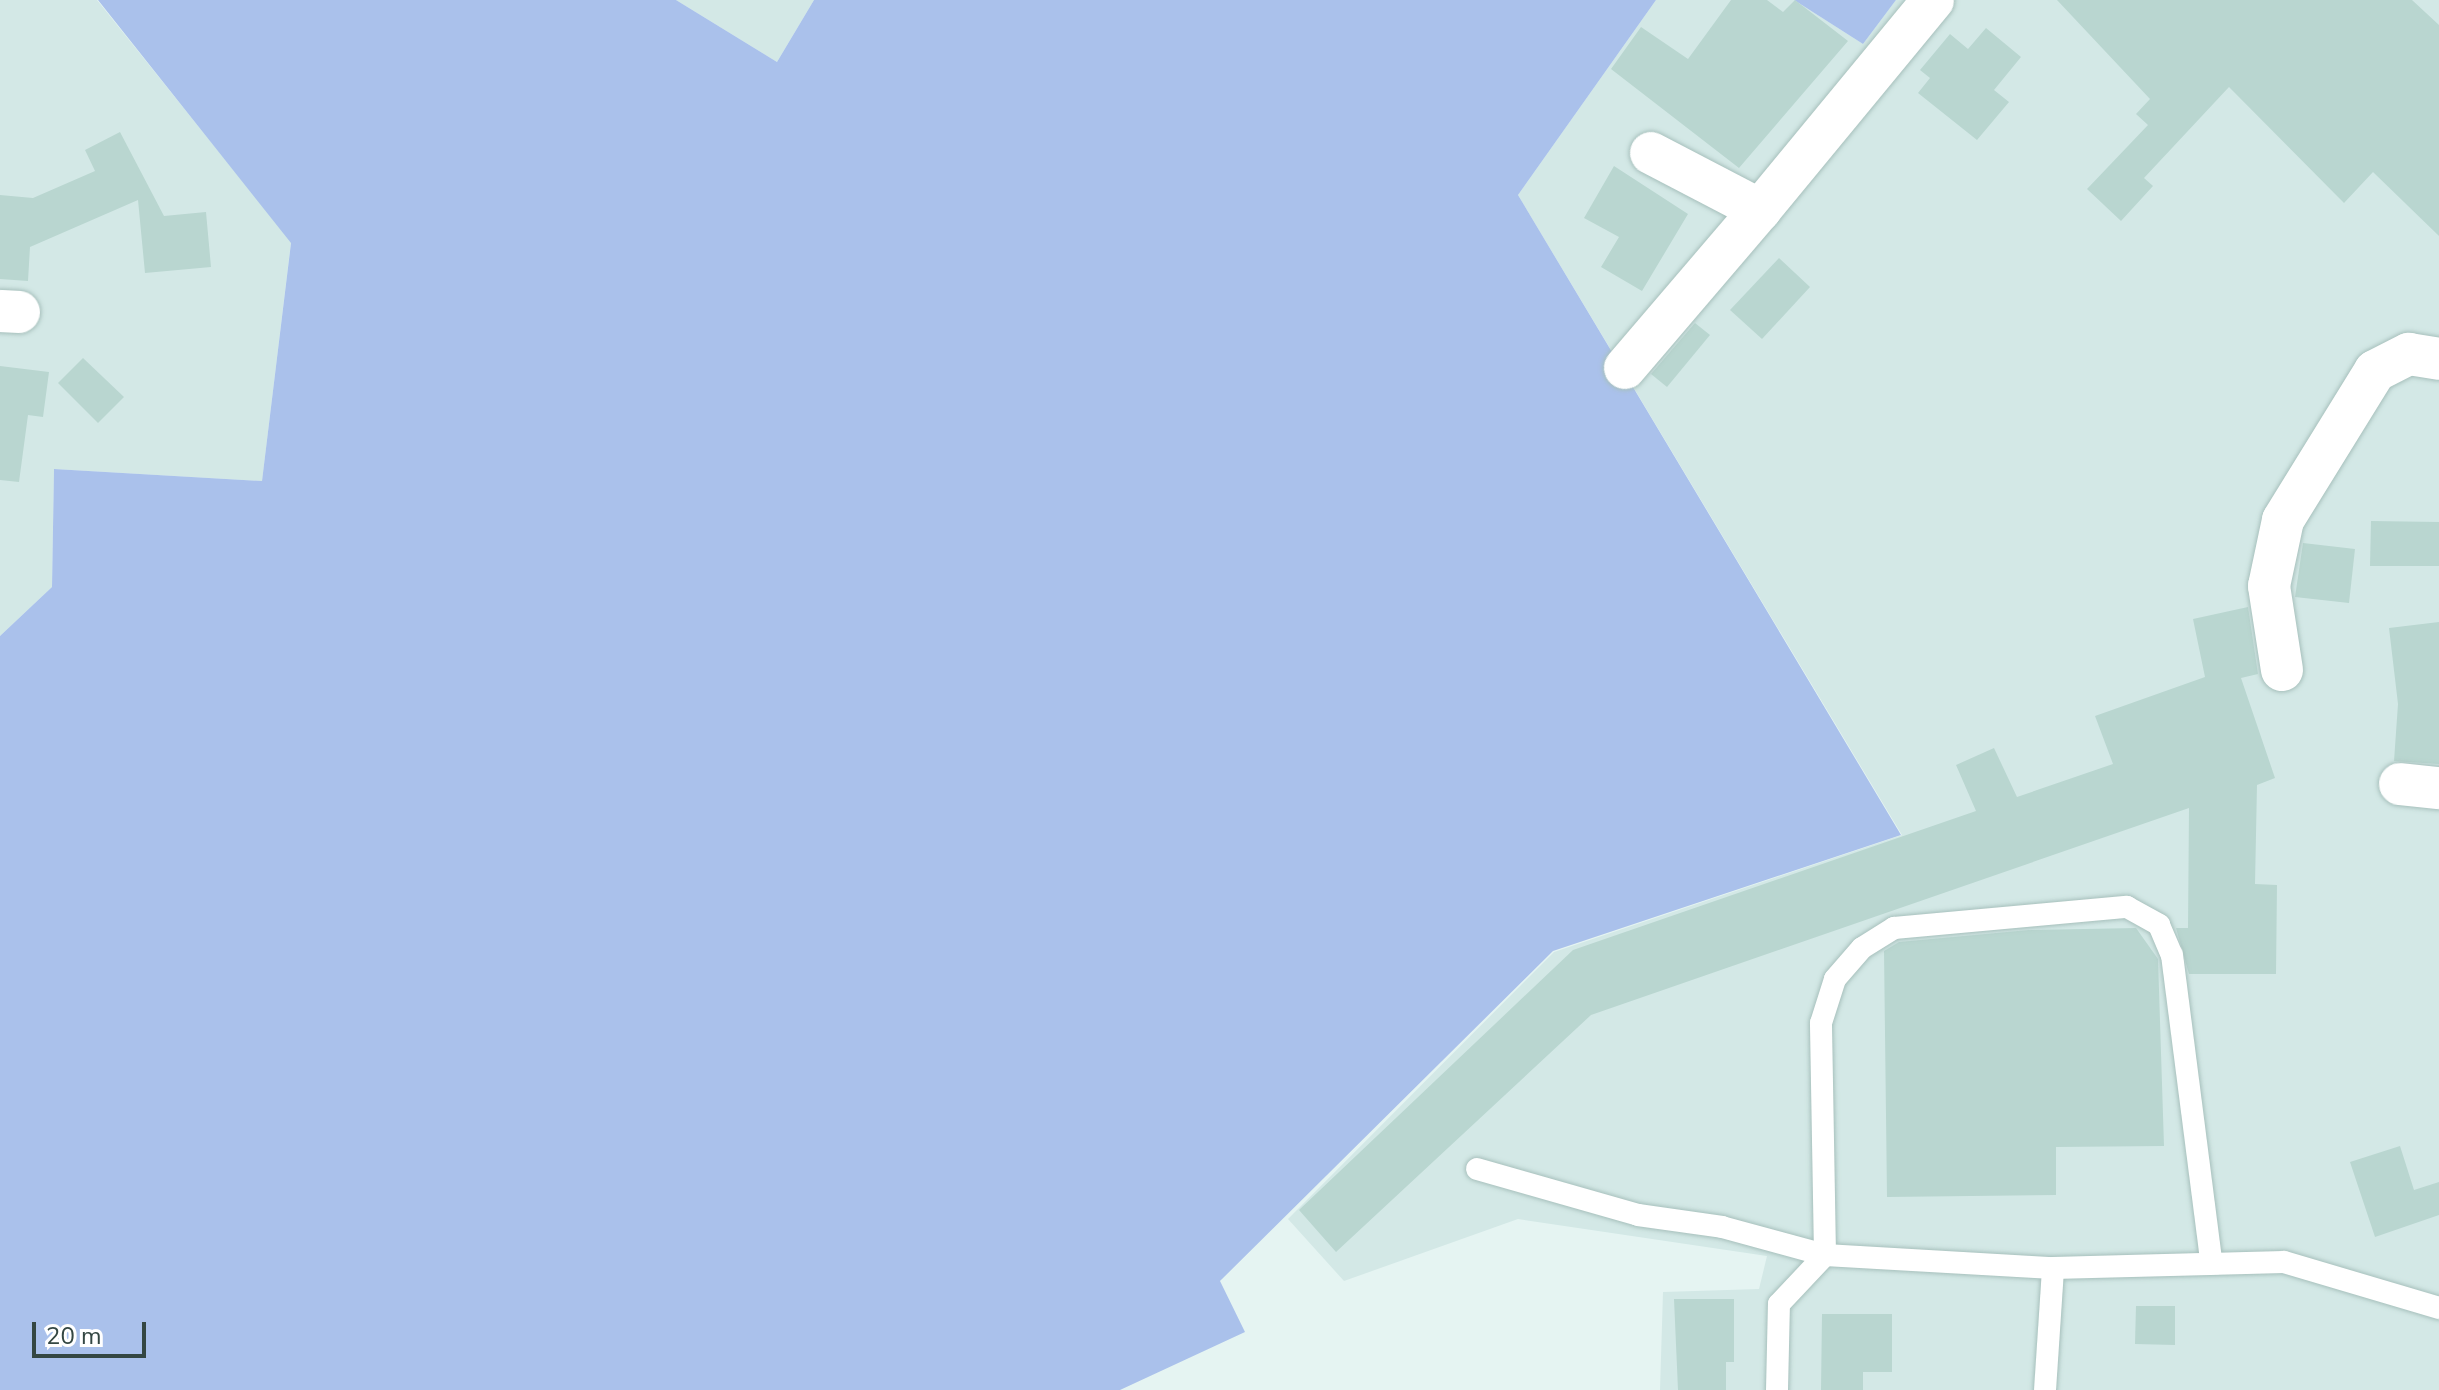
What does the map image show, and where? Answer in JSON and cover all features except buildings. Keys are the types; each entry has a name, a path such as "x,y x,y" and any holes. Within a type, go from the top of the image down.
{"street":[{"path":"1625,368 1933,0"},
{"path":"1651,153 1760,210"},
{"path":"2282,670 2269,586 2283,520 2375,371 2409,354 2439,359"}],"lane":[{"path":"1777,1390 1779,1304 1825,1255 1821,1023 1835,979 1862,948 1894,928 1938,918 2127,907 2159,925 2172,955 2211,1260"},
{"path":"1477,1169 1638,1215 1722,1227 1825,1255 2053,1268 2211,1260 2284,1262 2439,1308"},
{"path":"2045,1390 2053,1268"}],"shaded area":[{"path":"0,0 97,0 291,242 262,481 54,469 52,587 0,636"},
{"path":"98,0 676,0 777,62 814,0 1656,0 1518,195 1901,835 1553,951 1220,1281 1245,1332 1120,1390 0,1390 0,636 52,587 54,469 262,481 291,243"},
{"path":"676,0 814,0 777,62"},
{"path":"1656,0 1794,0 1863,44 1896,0 2439,0 2439,1390 1660,1390 1663,1292 1759,1289 1767,1256 1518,1219 1344,1281 1288,1219 1554,952 1902,835 1518,195"},
{"path":"1794,0 1896,0 1863,44"}]}
